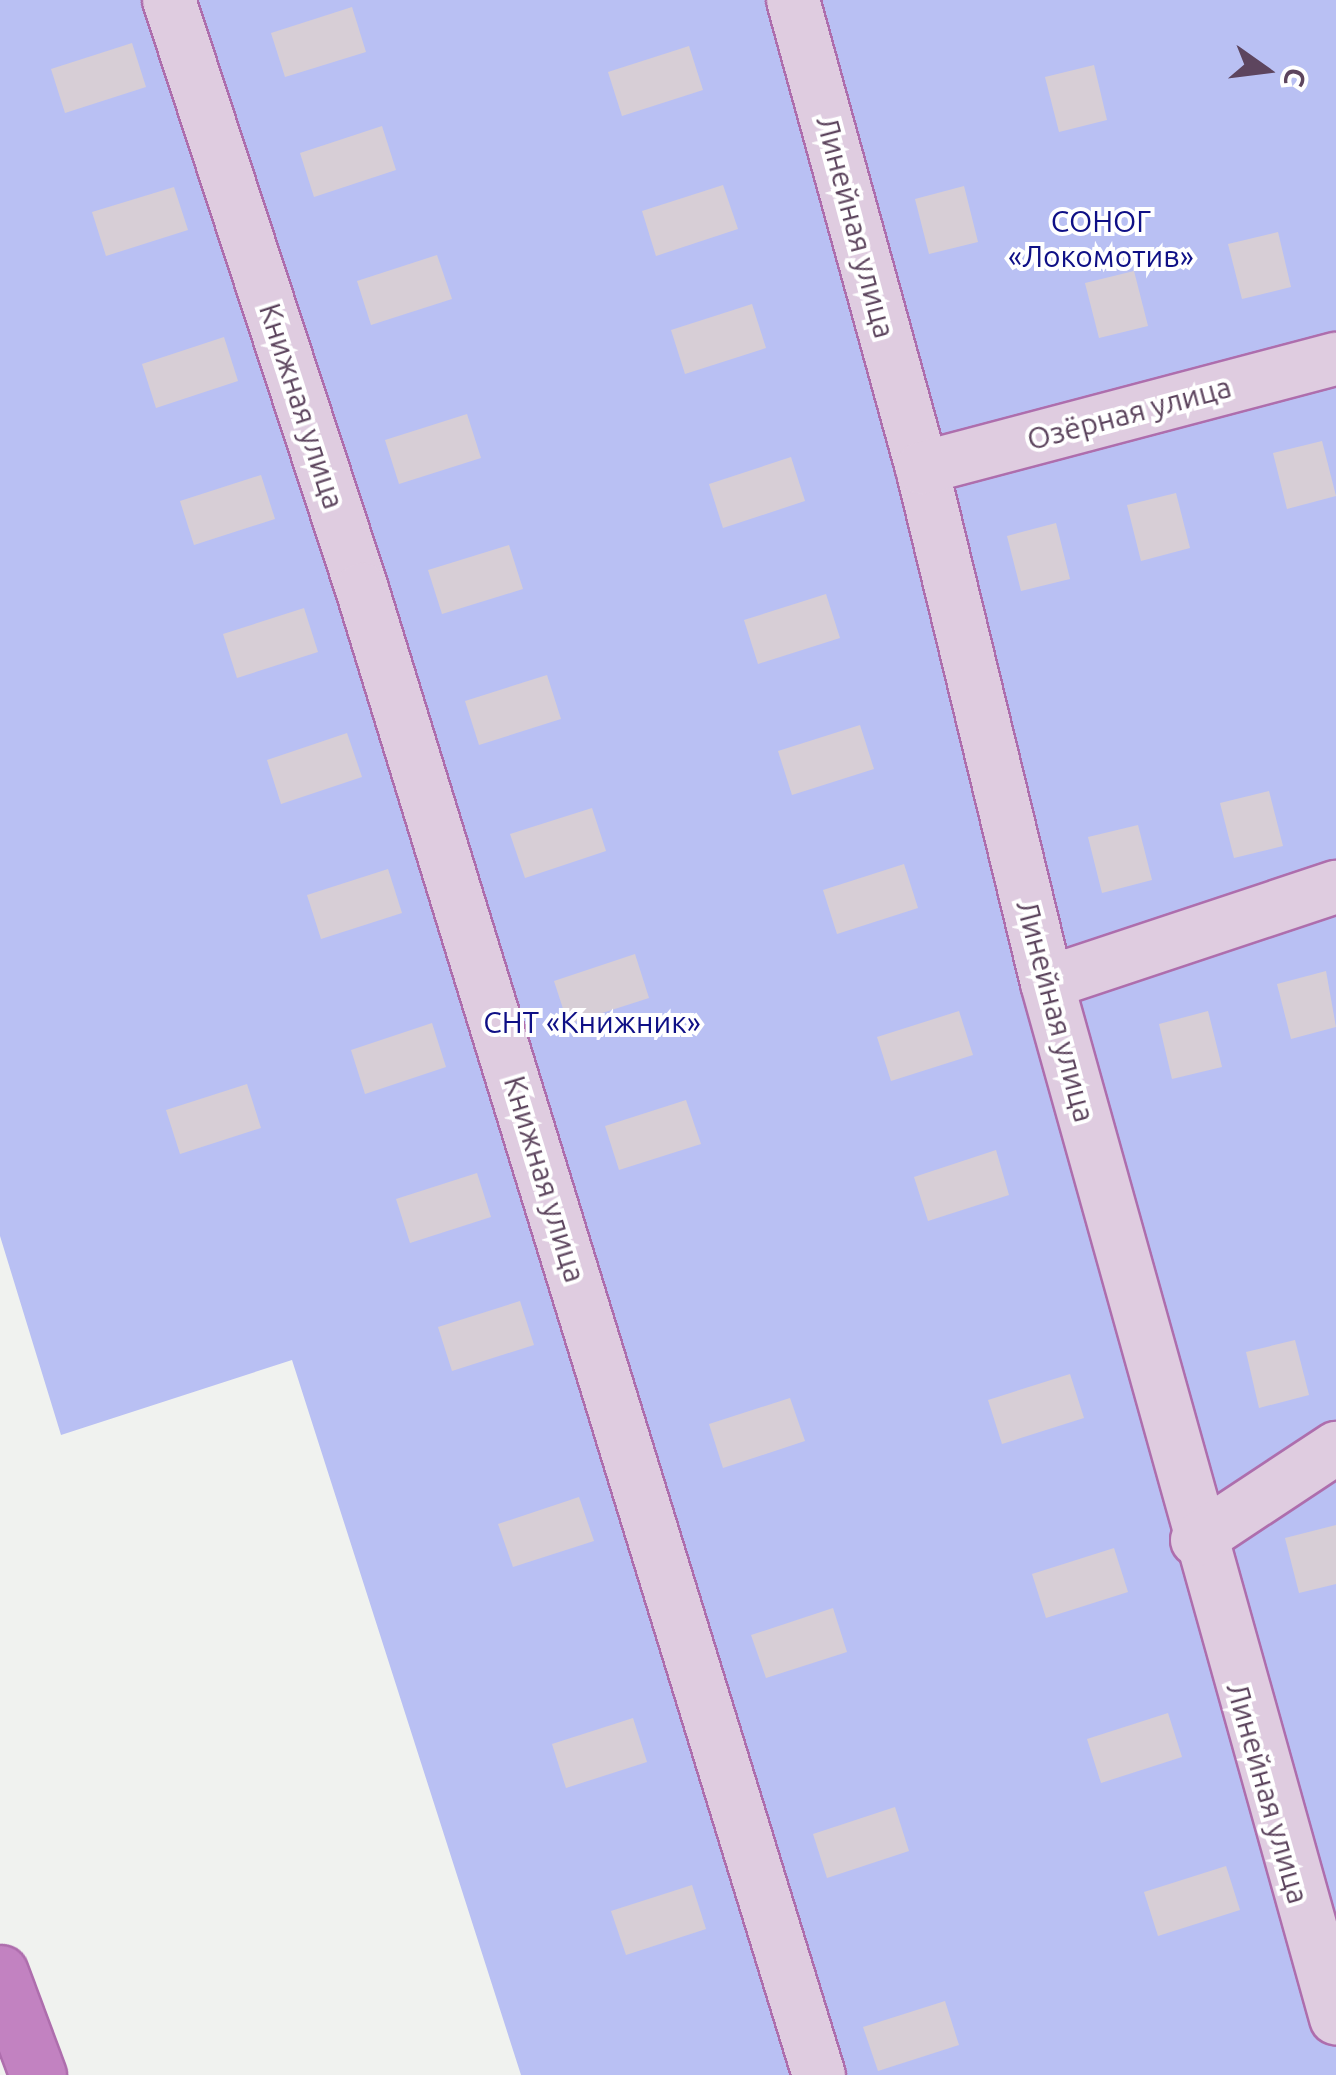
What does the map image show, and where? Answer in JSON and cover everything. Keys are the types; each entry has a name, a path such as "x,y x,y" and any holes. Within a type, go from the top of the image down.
{"highway":[{"path":"0,1973 38,2075"}],"street":[{"name":"Книжная улица","path":"169,0 362,589 819,2075"},
{"name":"Линейная улица","path":"794,0 922,468 1047,983 1197,1540 1325,1955 1336,2018"},
{"name":"Озёрная улица","path":"922,468 1336,359"},
{"path":"1047,983 1336,887"},
{"path":"1197,1540 1336,1448"}],"green space":[{"name":"СНТ «Книжник»","path":"0,0 789,0 1336,2034 1336,2075 521,2075 292,1360 61,1435 0,1236"},
{"name":"СОНОГ «Локомотив»","path":"793,0 1336,0 1336,1984"}],"building":[{"path":"352,7 366,52 285,77 271,33"},
{"path":"132,43 146,87 65,113 51,69"},
{"path":"689,46 703,90 622,116 608,72"},
{"path":"1094,65 1107,120 1059,132 1045,77"},
{"path":"382,126 396,170 314,197 300,153"},
{"path":"723,185 738,229 656,256 642,211"},
{"path":"964,186 978,242 929,254 915,199"},
{"path":"174,187 188,230 106,256 92,212"},
{"path":"1278,232 1291,287 1242,299 1228,244"},
{"path":"437,255 452,299 371,325 357,281"},
{"path":"1134,271 1148,326 1099,338 1085,283"},
{"path":"752,304 766,348 685,374 671,330"},
{"path":"224,337 238,381 156,408 142,364"},
{"path":"467,414 481,458 399,484 385,440"},
{"path":"1322,441 1336,496 1287,509 1273,453"},
{"path":"791,457 805,501 723,528 709,484"},
{"path":"261,475 275,519 194,545 180,501"},
{"path":"1176,493 1190,548 1141,561 1127,505"},
{"path":"1056,523 1070,579 1021,591 1007,536"},
{"path":"509,545 523,589 442,614 428,570"},
{"path":"826,594 840,638 758,664 744,620"},
{"path":"304,608 318,652 237,678 223,634"},
{"path":"547,675 561,719 479,745 465,701"},
{"path":"860,725 874,769 792,795 778,751"},
{"path":"347,733 362,777 281,804 267,760"},
{"path":"1269,791 1283,846 1234,858 1220,803"},
{"path":"592,808 606,851 525,878 510,834"},
{"path":"1138,825 1152,880 1102,893 1088,837"},
{"path":"904,864 918,908 837,934 823,890"},
{"path":"388,869 402,913 321,939 307,895"},
{"path":"635,954 649,998 568,1024 554,981"},
{"path":"1326,971 1336,1027 1291,1039 1277,984"},
{"path":"959,1011 973,1055 891,1081 877,1037"},
{"path":"1208,1011 1222,1067 1172,1079 1159,1024"},
{"path":"432,1023 446,1067 365,1094 351,1050"},
{"path":"247,1084 261,1128 180,1154 166,1110"},
{"path":"686,1100 701,1144 619,1170 605,1126"},
{"path":"996,1150 1009,1195 928,1221 914,1177"},
{"path":"477,1173 491,1217 410,1243 396,1199"},
{"path":"520,1301 534,1345 452,1371 438,1327"},
{"path":"1295,1340 1309,1395 1259,1408 1246,1352"},
{"path":"1070,1374 1084,1418 1002,1444 988,1400"},
{"path":"790,1398 805,1441 723,1468 709,1424"},
{"path":"579,1497 594,1541 513,1567 498,1524"},
{"path":"1336,1525 1336,1584 1299,1593 1285,1538"},
{"path":"1114,1548 1128,1592 1046,1618 1032,1574"},
{"path":"833,1608 847,1652 766,1678 751,1635"},
{"path":"1168,1713 1182,1757 1101,1783 1087,1739"},
{"path":"633,1718 647,1762 566,1788 552,1744"},
{"path":"895,1807 909,1851 827,1878 813,1834"},
{"path":"1226,1866 1240,1910 1158,1936 1144,1892"},
{"path":"692,1885 706,1929 626,1955 611,1911"},
{"path":"945,2001 959,2045 878,2071 863,2027"}]}
